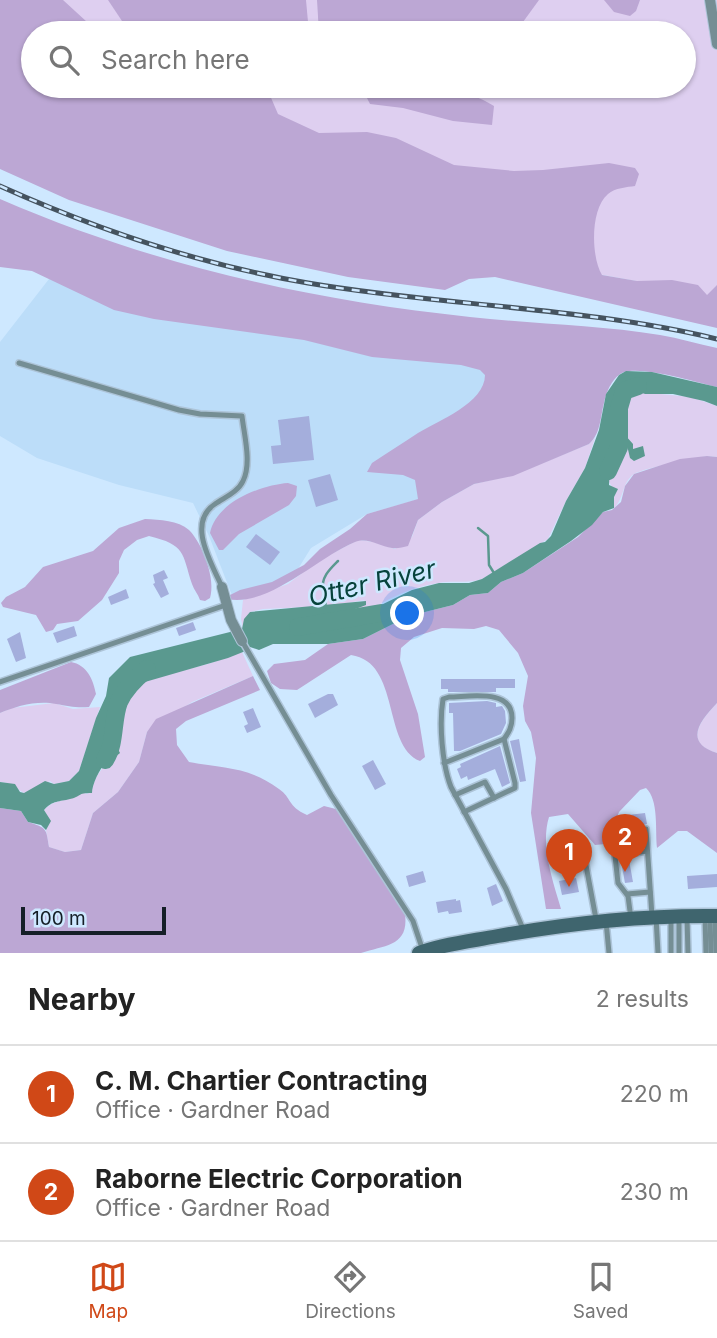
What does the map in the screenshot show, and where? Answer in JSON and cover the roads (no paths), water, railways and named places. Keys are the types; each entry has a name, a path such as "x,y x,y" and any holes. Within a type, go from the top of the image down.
{"main road":[{"path":"421,952 524,932 602,921 712,916"}],"street":[{"path":"710,0 717,44"},
{"path":"222,587 231,620 242,641"}],"lane":[{"path":"19,363 178,410 242,416 247,461 244,479 238,489 210,507 202,523 204,545 222,587"},
{"path":"0,682 226,605"},
{"path":"242,641 331,795 413,921 421,952"},
{"path":"444,763 504,738 512,726 511,707 502,699 494,697 445,698 442,703 444,763 455,795 511,898 524,932"},
{"path":"464,812 513,790 515,786 504,738"},
{"path":"455,795 485,782 494,798"},
{"path":"646,829 650,892 669,917 688,953"},
{"path":"631,919 627,894 618,883 614,856 647,851"},
{"path":"563,860 579,857 585,860 609,953"},
{"path":"627,894 650,892"},
{"path":"711,953 712,916"},
{"path":"711,953 712,916"},
{"path":"658,953 669,917"},
{"path":"669,917 671,953"},
{"path":"669,917 679,953"}],"waterway":[{"name":"Otter River","path":"608,471 619,447 619,408 624,391 638,386"},
{"path":"478,528 488,536 489,565 494,573"},
{"path":"325,607 323,581 338,561"},
{"name":"Otter River","path":"298,627 381,613"},
{"name":"Otter River","path":"105,760 111,746 119,702 128,688 147,669"}],"railway":[{"path":"0,186 151,244 268,275 359,291 616,320 717,339"}],"place":[{"name":"Raborne Electric Corporation","path":"625,872"},
{"name":"C. M. Chartier Contracting","path":"569,887"}]}
